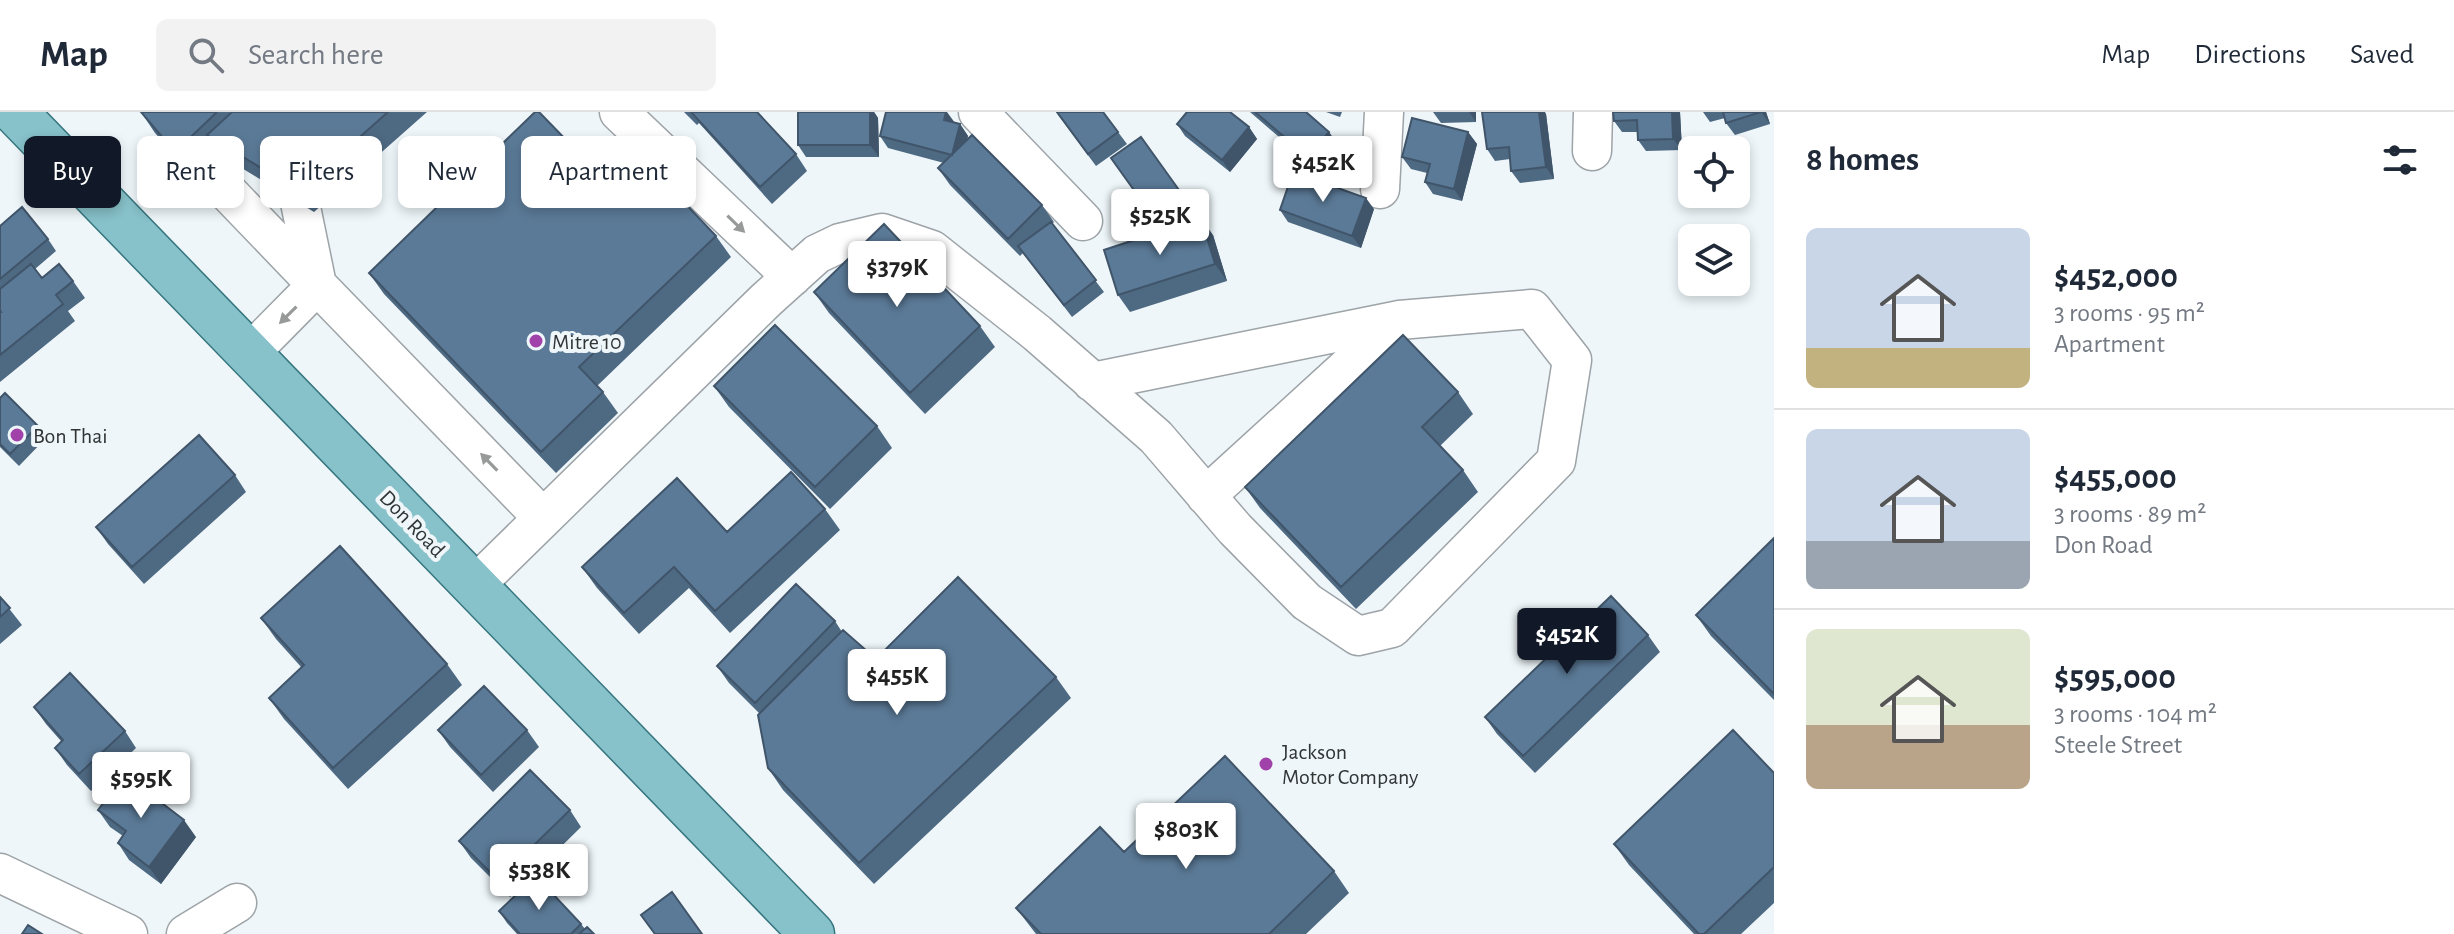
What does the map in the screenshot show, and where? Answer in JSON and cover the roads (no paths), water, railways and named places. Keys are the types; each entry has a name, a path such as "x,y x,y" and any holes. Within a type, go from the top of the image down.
{"main road":[{"name":"Don Road","path":"15,112 812,934"}],"street":[{"path":"317,285 296,183 374,112"},
{"path":"619,112 792,277"},
{"path":"978,112 1083,221"},
{"path":"1380,189 1384,112"},
{"path":"1592,151 1593,112"},
{"path":"243,208 543,518"},
{"path":"474,586 817,254 840,243 882,233 932,250 1037,333 1092,382 1156,437 1235,529 1307,602 1358,636 1392,628 1556,461 1572,360 1532,309 1399,320 1092,382"},
{"path":"249,354 317,285"},
{"path":"1206,496 1399,320"},
{"path":"0,873 128,934"},
{"path":"186,934 237,903"}],"place":[{"name":"Mitre 10","path":"536,341"},
{"name":"Bon Thai","path":"17,435"},
{"name":"Jackson Motor Company","path":"1266,764"}]}
